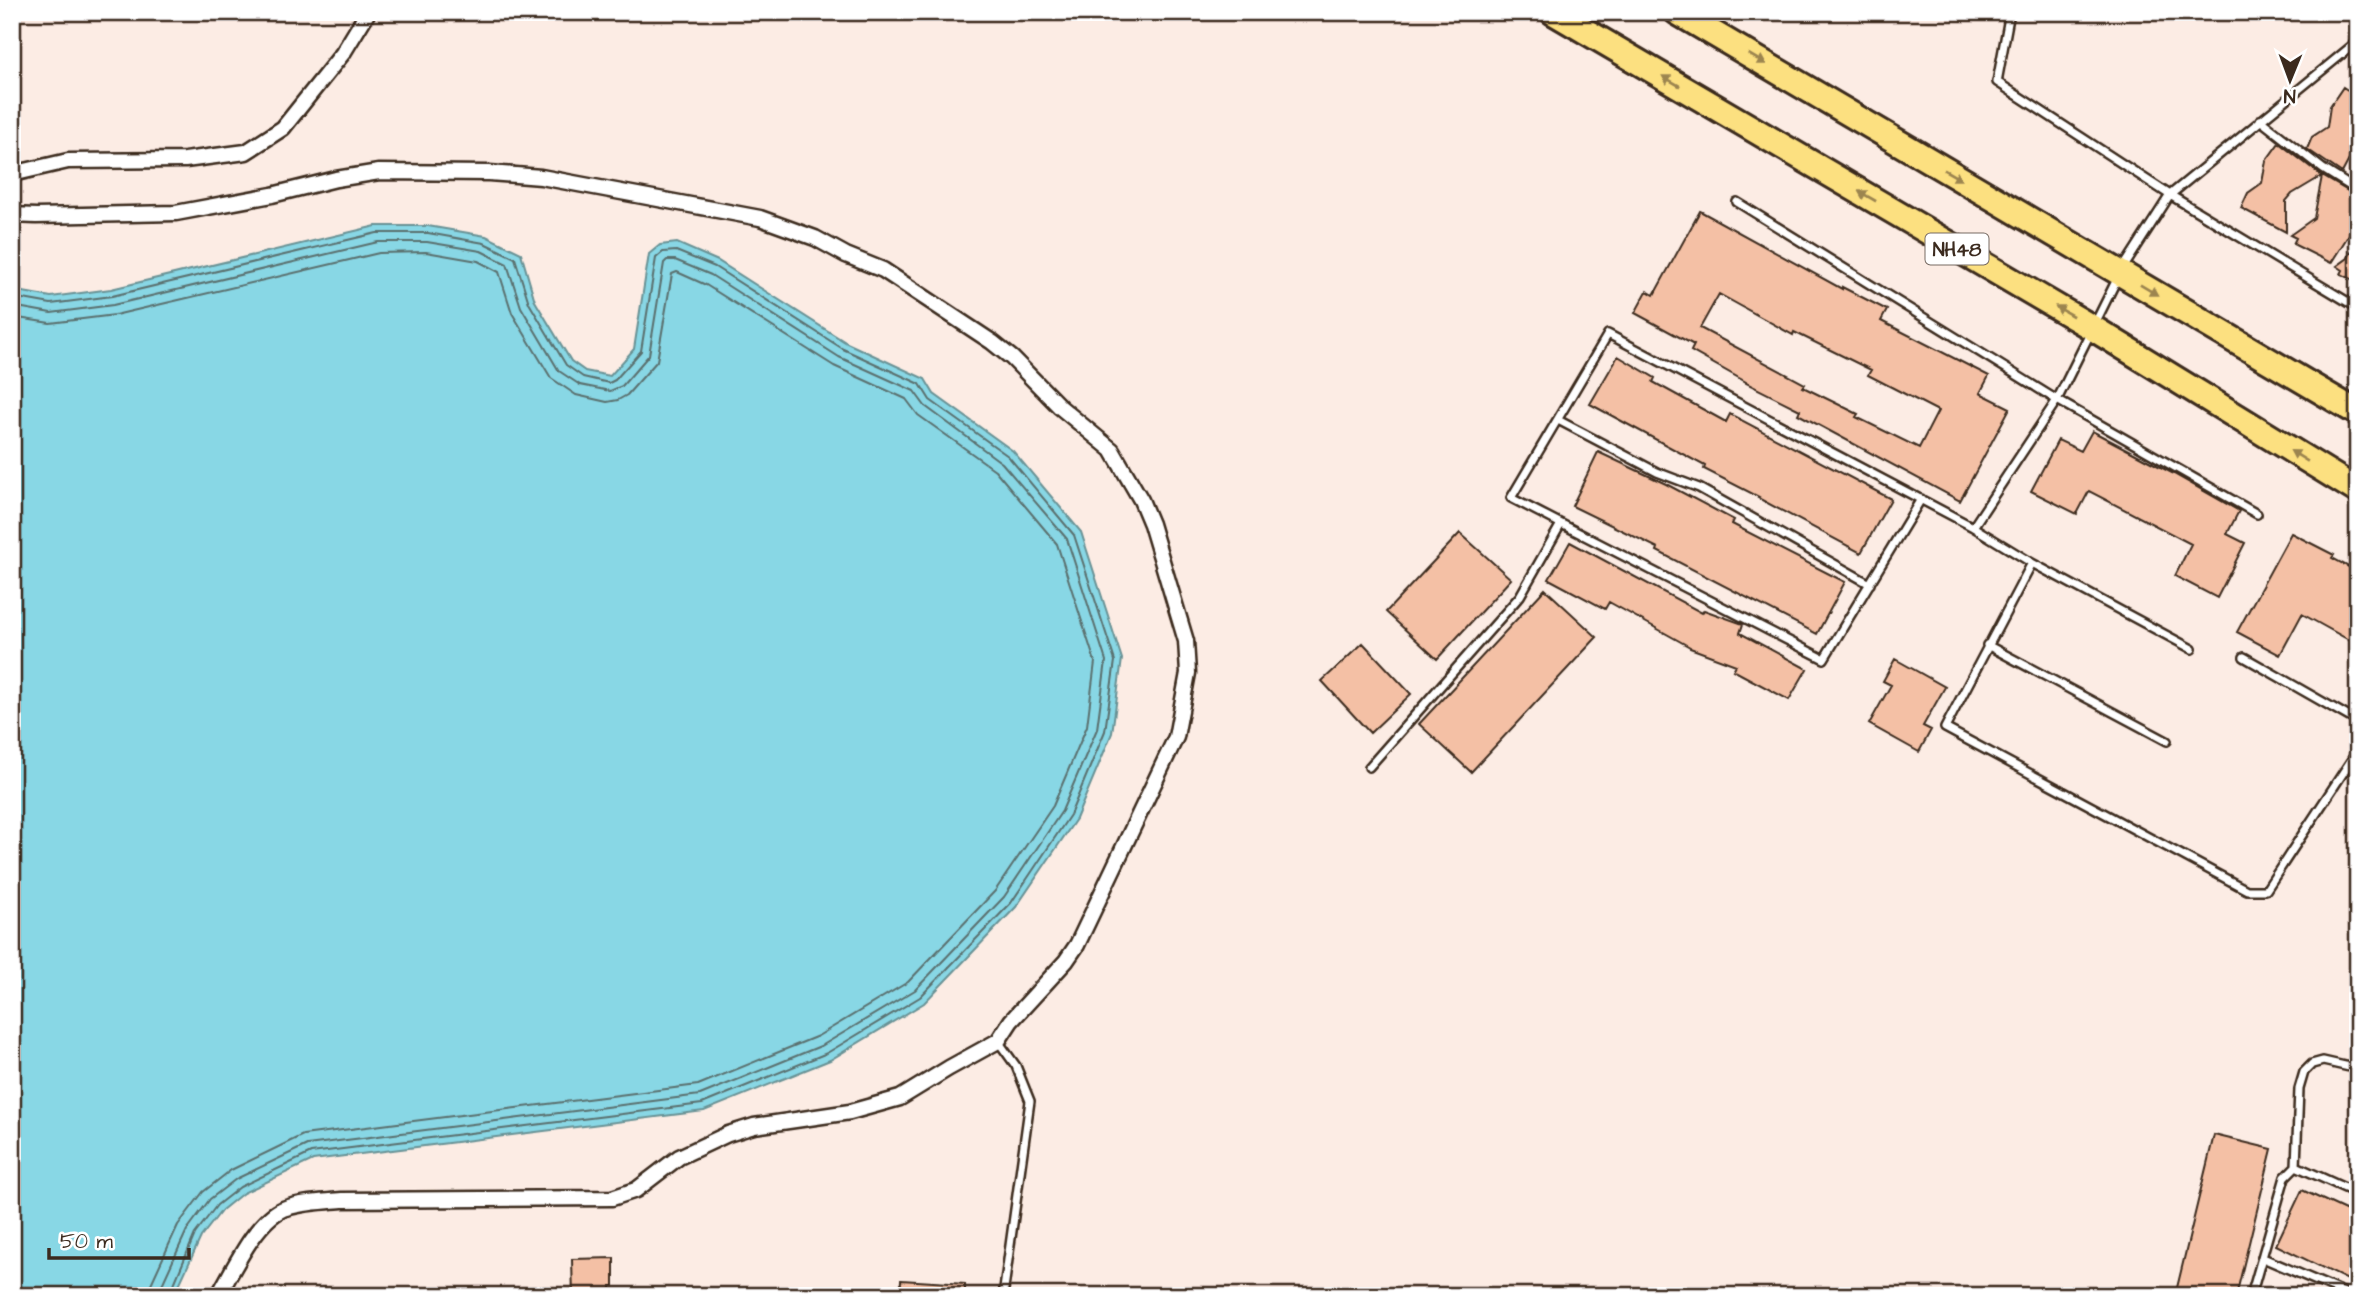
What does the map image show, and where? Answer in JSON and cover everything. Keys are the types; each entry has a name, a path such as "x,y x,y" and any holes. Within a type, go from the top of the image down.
{"highway":[{"name":"NH48","path":"1553,12 2091,327 2358,491"},
{"path":"1677,12 2358,413"}],"street":[{"path":"12,174 68,161 185,160 246,152 283,128 343,53 368,12"},
{"path":"12,215 177,213 379,172 489,173 541,177 747,215 814,238 883,270 1012,358 1060,407 1112,450 1141,500 1151,524 1186,641 1188,673 1176,737 1077,945 1066,961 1011,1021 998,1041 901,1098 850,1112 754,1126 729,1134 679,1157 636,1190 612,1198 342,1200 306,1203 282,1209 267,1219 218,1296"}],"lane":[{"path":"2010,12 1997,82 2170,195 2358,308"},
{"path":"1973,527 2057,400 2120,273 2170,195 2358,41"},
{"path":"2260,120 2323,169 2358,191"},
{"path":"1737,202 2057,400 2256,513"},
{"path":"1921,499 1824,659 1511,498 1608,334 1921,499 1973,527 2032,563 2192,649"},
{"path":"1558,420 1657,472 1699,488 1870,584"},
{"path":"1369,767 1520,596 1561,524"},
{"path":"2032,563 1945,728 2247,890 2266,890 2358,750"},
{"path":"1987,645 2167,741"},
{"path":"2244,657 2358,722"},
{"path":"998,1041 1017,1066 1030,1101 1003,1296"},
{"path":"2251,1296 2285,1177 2296,1166 2299,1089 2304,1072 2312,1064 2323,1061 2358,1069"},
{"path":"2296,1166 2358,1194"},
{"path":"2263,1258 2347,1296"}],"water":[{"path":"376,226 428,226 486,236 521,253 535,301 571,361 585,371 610,376 634,349 649,254 660,245 677,243 718,261 847,343 925,379 934,394 1013,451 1081,532 1122,659 1112,733 1076,819 1016,907 924,1003 830,1060 704,1111 313,1160 243,1193 222,1210 201,1237 174,1296 12,1296 12,290 51,297 111,289"}],"building":[{"path":"2343,87 2358,97 2358,135 2350,146 2350,158 2342,173 2307,149 2312,137 2327,127 2330,106"},
{"path":"2279,143 2322,176 2292,194 2286,201 2286,232 2241,208 2248,193 2262,183 2266,161"},
{"path":"2322,176 2358,197 2358,220 2331,263 2293,244 2296,238 2290,235 2314,218"},
{"path":"1700,211 1842,289 1887,310 1881,321 1989,376 1980,393 2010,408 1960,501 1798,414 1800,410 1691,351 1694,345 1635,313 1647,291 1654,295","holes":["1719,294 1793,335 1794,332 1871,370 1868,375 1938,411 1919,448 1856,417 1858,414 1803,387 1805,384 1700,328"]},
{"path":"2358,238 2358,282 2341,274 2343,270 2337,266 2348,258"},
{"path":"1618,356 1655,378 1653,382 1726,422 1730,414 1891,499 1861,553 1590,404"},
{"path":"2092,431 2239,511 2227,534 2245,543 2217,598 2175,576 2191,544 2089,491 2077,514 2031,491 2058,440 2081,451"},
{"path":"1598,452 1666,484 1734,520 1732,524 1845,582 1817,634 1657,551 1658,548 1572,506"},
{"path":"1460,533 1511,579 1437,659 1386,612"},
{"path":"2291,533 2334,555 2332,558 2358,572 2358,645 2302,614 2280,655 2237,632"},
{"path":"1570,542 1702,613 1704,610 1743,624 1740,633 1807,669 1789,700 1733,670 1736,665 1690,648 1609,602 1605,609 1549,579"},
{"path":"1545,589 1597,637 1471,772 1419,724"},
{"path":"1363,643 1411,694 1370,733 1322,681"},
{"path":"1895,659 1945,687 1923,726 1931,730 1919,752 1869,724 1891,685 1883,681"},
{"path":"2214,1135 2272,1149 2236,1296 2175,1296"},
{"path":"2302,1190 2358,1216 2358,1285 2276,1245"},
{"path":"614,1258 614,1286 611,1286 611,1296 573,1296 572,1259"},
{"path":"901,1280 965,1284 965,1296 900,1296"}]}
